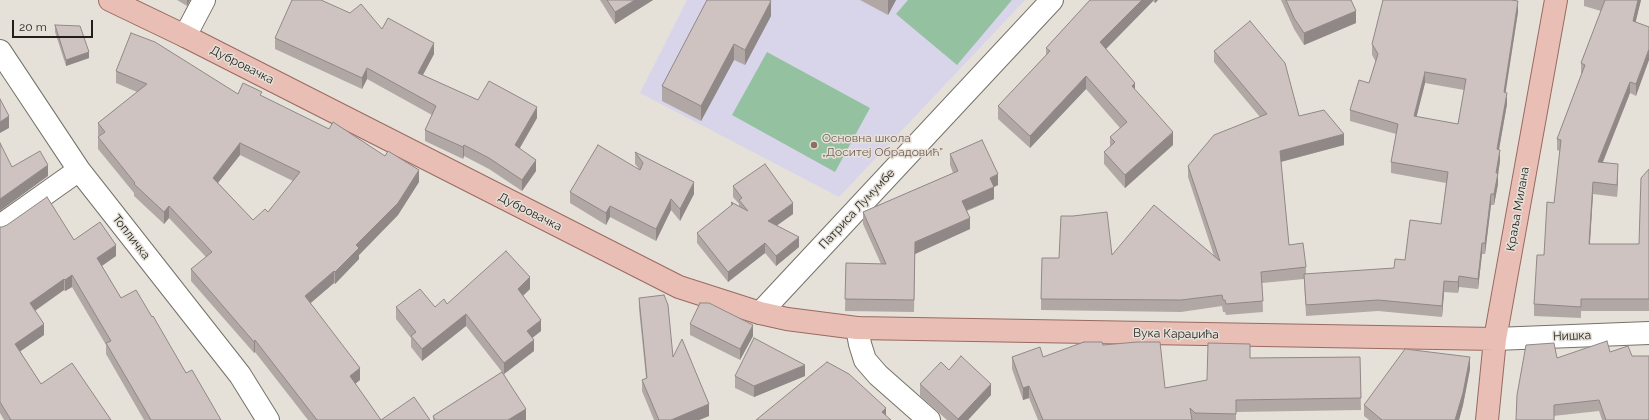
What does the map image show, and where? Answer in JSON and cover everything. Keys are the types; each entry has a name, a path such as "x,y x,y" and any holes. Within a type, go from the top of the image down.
{"main road":[{"name":"Дубровачка","path":"110,0 185,36 679,287 760,313 787,319 857,328"},
{"name":"Краља Милана","path":"1487,420 1495,339 1556,0"},
{"name":"Вука Караџића","path":"857,328 1495,339"}],"street":[{"path":"185,36 204,0"},
{"name":"Патриса Лумумбе","path":"760,313 1052,0"},
{"name":"Топличка","path":"0,50 79,170 240,375 268,420"},
{"path":"0,226 79,170"},
{"path":"857,328 865,360 878,375 928,420"},
{"name":"Нишка","path":"1495,339 1649,333"}],"shaded area":[{"name":"Основна школа „Доситеј Обрадовић”","path":"687,0 1025,0 839,197 640,93"}],"green space":[{"path":"908,0 1012,0 957,65 896,14"},
{"path":"767,52 870,108 835,172 732,115"}],"building":[{"path":"292,0 321,0 350,13 361,4 382,29 388,18 434,43 418,73 478,100 489,81 537,107 515,145 536,160 522,180 489,158 464,145 463,147 425,130 436,106 367,68 362,78 275,38"},
{"path":"607,0 635,0 615,12"},
{"path":"707,0 771,1 745,50 734,44 701,106 662,86"},
{"path":"1090,0 1142,0 1100,42 1135,83 1132,86 1173,132 1125,175 1104,152 1115,142 1110,137 1127,122 1086,76 1030,136 998,106 1050,51 1046,48"},
{"path":"1286,0 1351,0 1356,11 1304,33 1294,18"},
{"path":"1383,0 1518,1 1504,92 1507,93 1497,149 1500,150 1496,173 1498,173 1494,194 1491,194 1485,243 1482,243 1478,279 1459,276 1458,282 1444,281 1442,306 1378,300 1306,305 1304,274 1394,268 1395,259 1405,260 1410,220 1441,224 1448,172 1391,162 1398,124 1350,110 1359,80 1369,83 1378,54 1372,44","holes":["1425,72 1466,79 1458,124 1414,116"]},
{"path":"1605,0 1638,0 1633,21 1649,27 1649,49 1636,84 1630,82 1598,162 1618,164 1617,185 1593,182 1589,244 1639,244 1641,178 1649,169 1649,299 1581,299 1581,307 1534,304 1537,255 1544,255 1547,202 1554,203 1561,140 1557,139 1585,65 1581,63"},
{"path":"1250,21 1285,63 1299,116 1324,110 1344,134 1280,151 1289,245 1303,243 1306,267 1261,272 1263,301 1226,304 1222,295 1181,300 1041,299 1042,258 1059,258 1061,216 1107,212 1112,255 1154,205 1220,261 1188,166 1214,135 1267,114 1214,51"},
{"path":"55,25 80,26 89,52 66,60"},
{"path":"131,33 155,42 238,94 243,83 262,92 260,95 329,129 333,122 385,156 388,151 419,170 398,203 356,245 359,248 335,272 334,271 305,296 360,368 350,376 381,420 317,420 255,340 254,342 191,269 212,252 169,206 164,212 134,184 135,183 98,137 105,132 98,123 147,84 116,71","holes":["240,143 300,172 268,212 265,209 253,220 213,178"]},
{"path":"0,99 9,116 0,122"},
{"path":"982,140 998,174 990,178 994,187 962,201 970,218 915,242 914,300 845,299 846,263 886,264 863,212 958,171 950,154"},
{"path":"0,143 12,167 40,151 48,165 0,199"},
{"path":"598,145 640,170 643,163 635,152 694,182 680,209 671,199 656,229 610,206 606,213 570,192"},
{"path":"765,164 793,203 768,221 799,237 776,256 765,243 728,272 697,233 733,204 731,202 748,211 739,200 742,198 733,186"},
{"path":"47,197 74,240 100,222 116,245 97,258 121,298 136,290 186,373 192,370 221,420 151,420 106,343 111,341 72,275 30,303 44,324 15,344 41,384 72,363 111,420 11,420 0,402 0,227 7,225"},
{"path":"506,251 530,277 518,289 541,320 527,331 534,340 504,363 466,314 422,349 411,336 416,332 396,307 420,289 435,307 444,299 447,304"},
{"path":"664,295 668,305 673,357 682,339 709,404 671,420 659,420 642,380 647,378 639,298"},
{"path":"700,303 709,303 753,325 740,349 690,324"},
{"path":"754,338 805,365 754,386 735,376"},
{"path":"1607,341 1610,352 1628,346 1632,356 1649,356 1649,420 1606,420 1599,400 1554,405 1554,420 1516,420 1517,395 1526,345 1554,343 1557,358"},
{"path":"1084,342 1102,342 1103,345 1137,342 1160,342 1165,388 1207,380 1208,343 1250,344 1250,358 1360,357 1361,398 1236,400 1236,414 1195,413 1190,408 1192,420 1043,420 1029,386 1023,388 1012,357 1040,347 1043,357"},
{"path":"1405,349 1470,357 1463,393 1455,420 1382,420 1364,405"},
{"path":"961,356 991,384 958,419 920,384 941,362 949,370"},
{"path":"827,362 849,374 886,408 882,412 891,420 756,420"},
{"path":"502,372 526,409 508,420 435,420 433,416"},
{"path":"414,397 430,420 381,420"}],"place":[{"name":"Основна школа „Доситеј Обрадовић”","path":"814,145"}]}
